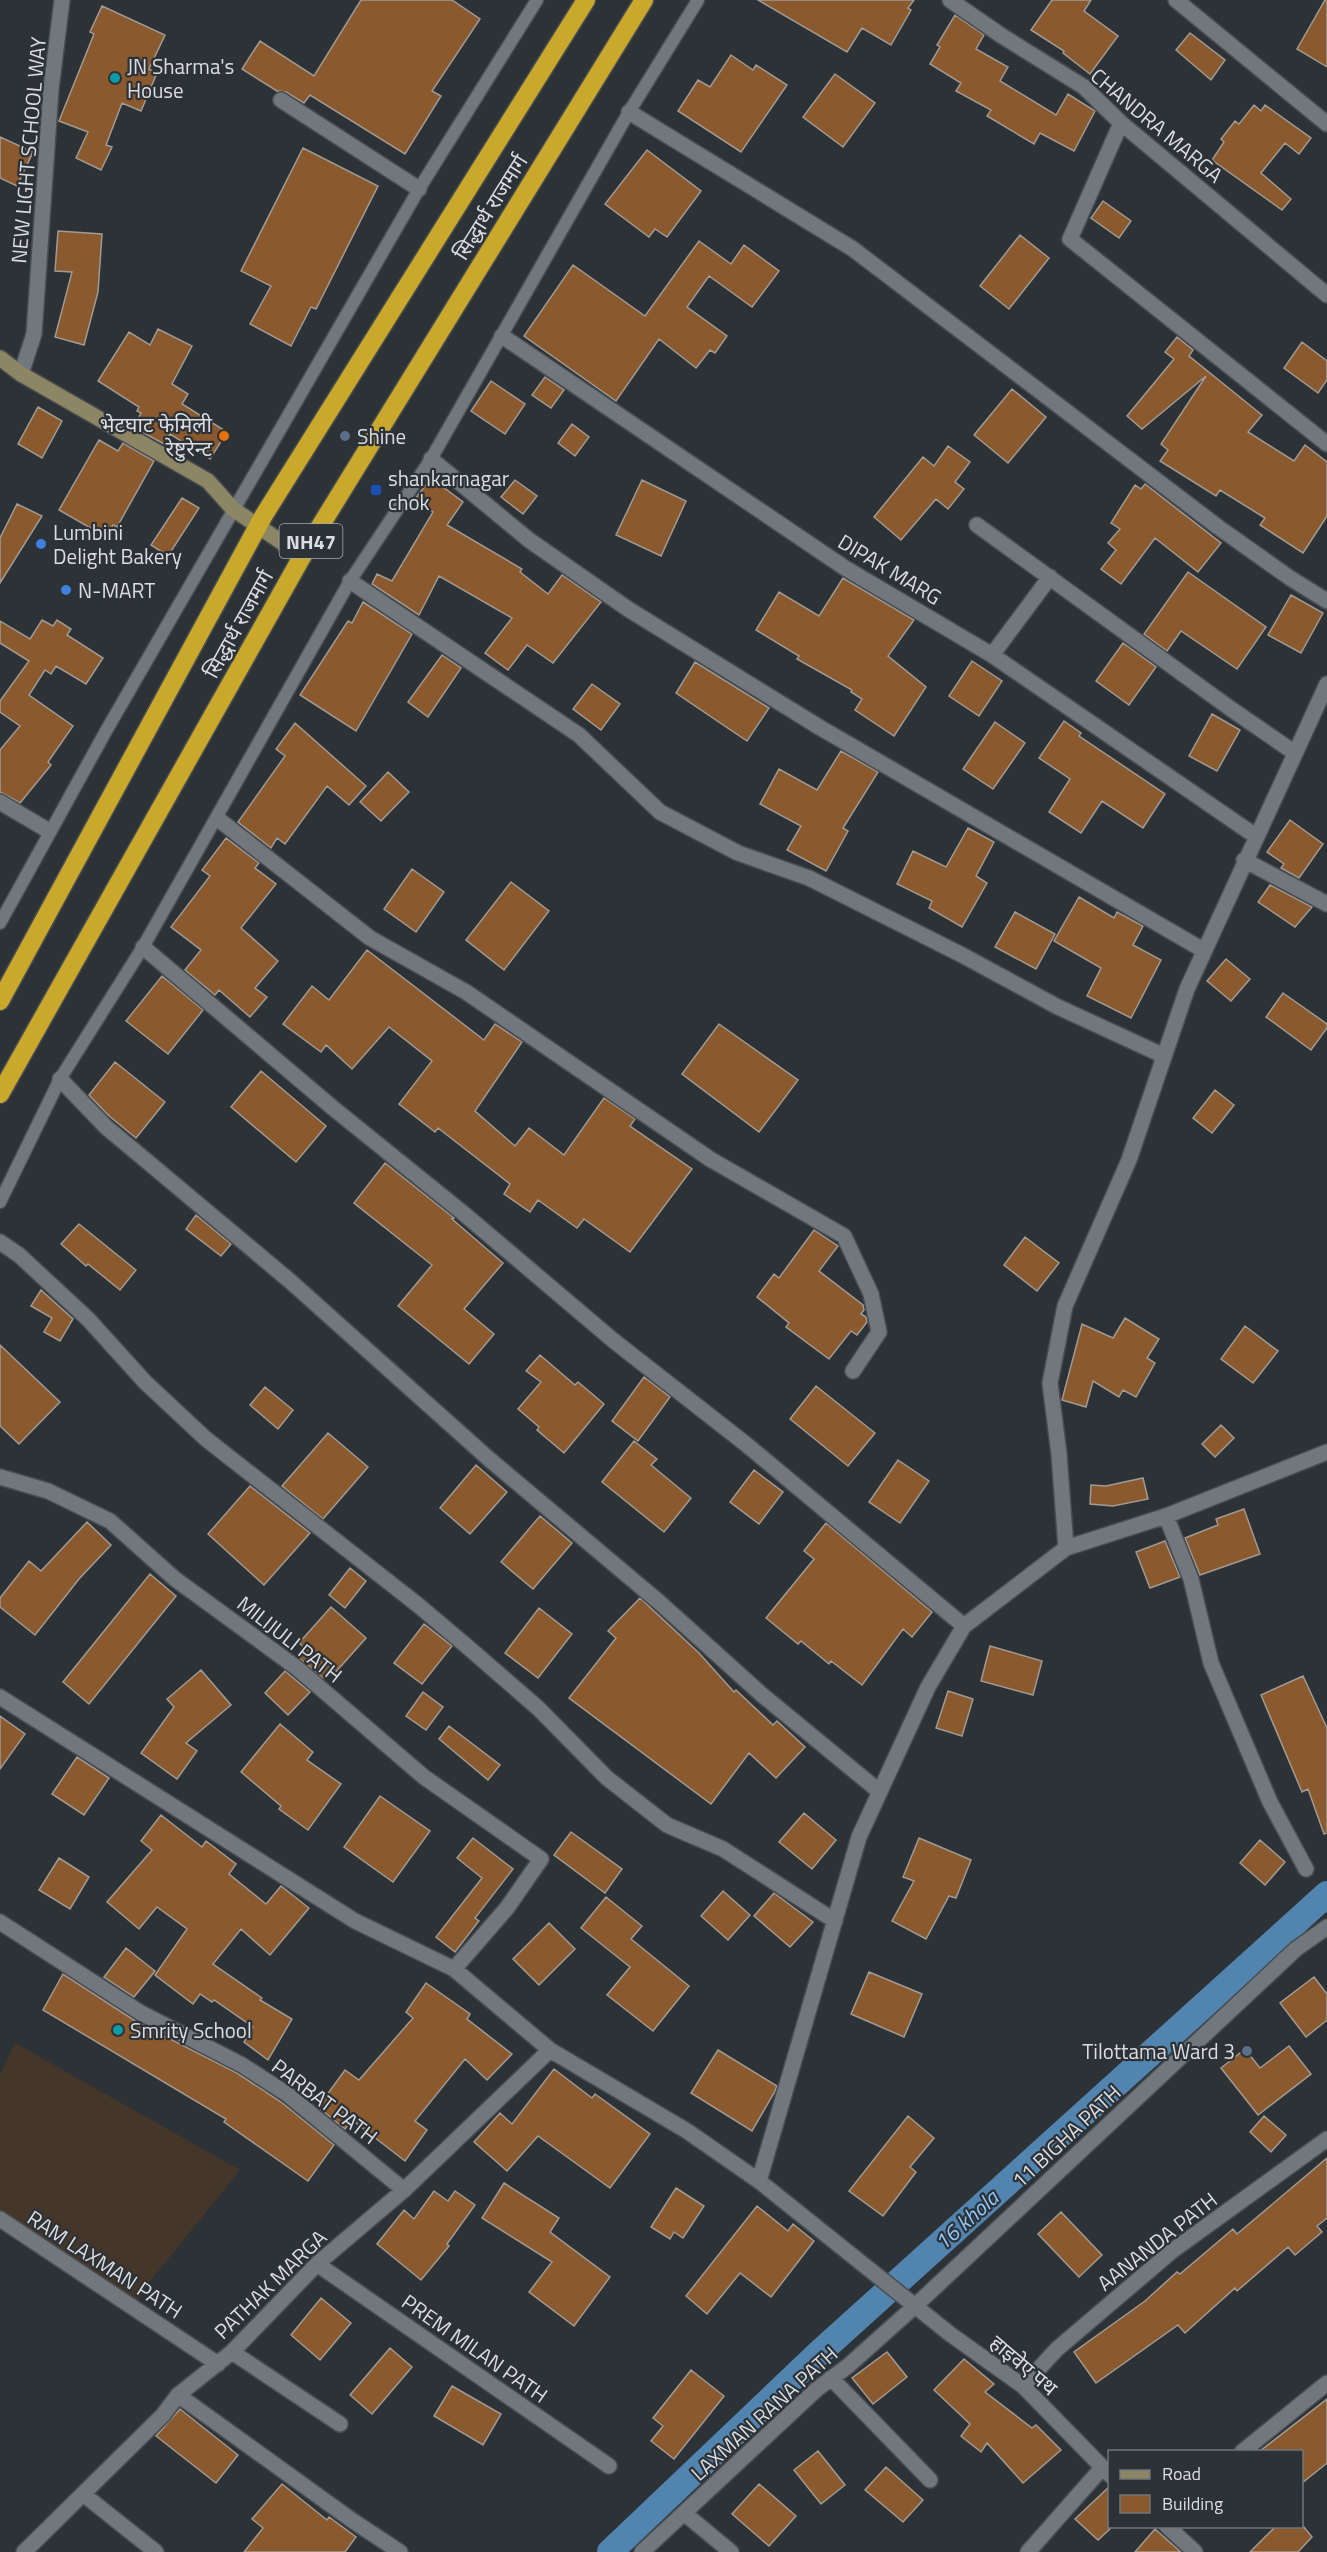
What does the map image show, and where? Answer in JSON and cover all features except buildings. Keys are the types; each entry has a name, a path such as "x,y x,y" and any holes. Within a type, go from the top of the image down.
{"highway":[{"name":"सिद्धार्थ राजमार्ग","path":"0,1001 259,526 586,0"},
{"name":"सिद्धार्थ राजमार्ग","path":"0,1094 302,556 644,0"}],"street":[{"name":"NEW LIGHT SCHOOL WAY","path":"21,374 34,334 51,89 62,0"},
{"name":"CHANDRA MARGA","path":"950,0 1002,36 1084,87 1121,123 1327,295"},
{"path":"1176,0 1327,124"},
{"path":"280,100 419,189"},
{"path":"629,112 853,249 1218,527 1327,601"},
{"path":"1121,123 1070,239 1327,444"},
{"name":"DIPAK MARG","path":"502,336 845,568 992,655 1257,837"},
{"path":"0,358 21,374 208,482 233,509 302,556"},
{"path":"431,459 529,540 628,609 819,727 1203,950"},
{"path":"976,525 1231,710 1295,753"},
{"path":"992,655 1050,577"},
{"path":"350,581 579,735 660,812 738,854 809,878 962,955 1056,1006 1162,1055"},
{"path":"1066,1548 1059,1454 1050,1383 1065,1306 1129,1160 1162,1055 1203,950 1327,684"},
{"path":"0,802 49,831"},
{"path":"218,819 370,938 465,992 710,1159 844,1236 871,1294 879,1332 853,1371"},
{"path":"1244,860 1327,904"},
{"path":"143,947 614,1341 747,1445 964,1626"},
{"path":"60,1079 106,1127 290,1281 489,1459 659,1602 761,1694 880,1792"},
{"path":"0,1242 19,1256 88,1319 145,1382 206,1439 409,1598 470,1649 538,1708 607,1778 668,1824 723,1849 835,1921"},
{"path":"759,2181 860,1837 928,1687 964,1626 1066,1548 1166,1516 1327,1452"},
{"name":"MILIJULI PATH","path":"0,1477 48,1491 110,1521 175,1579 297,1668 424,1777 541,1859 507,1908 454,1969"},
{"path":"1166,1516 1191,1579 1210,1663 1270,1802 1306,1869"},
{"name":"हाइवेए पथ","path":"0,1697 355,1921 454,1969 550,2050 687,2131 759,2181 877,2276 1023,2386 1106,2471"},
{"name":"PARBAT PATH","path":"0,1922 141,2013 242,2065 287,2094 404,2190"},
{"name":"11 BIGHA PATH","path":"910,2301 1296,1949 1327,1927"},
{"name":"PATHAK MARGA","path":"24,2552 163,2415 178,2395 232,2352 317,2264 404,2190 550,2050"},
{"name":"AANANDA PATH","path":"1023,2386 1057,2349 1172,2251 1327,2139"},
{"name":"RAM LAXMAN PATH","path":"0,2219 218,2364"},
{"name":"PREM MILAN PATH","path":"317,2264 609,2466"},
{"name":"LAXMAN RANA PATH","path":"642,2552 831,2378 910,2301"},
{"path":"232,2352 340,2424"},
{"path":"831,2378 930,2480"},
{"path":"1243,2450 1327,2384"},
{"path":"178,2395 353,2521 400,2552"},
{"path":"1028,2552 1106,2471"},
{"path":"83,2494 156,2552"},
{"path":"684,2513 731,2552"},
{"path":"1169,2528 1195,2552"}],"lane":[{"path":"0,923 49,831 419,189 537,0"},
{"path":"0,1202 60,1079 143,947 218,819 350,581 431,459 629,112 698,0"}],"shaded area":[{"path":"15,2043 240,2170 143,2290 135,2309 0,2219 0,2074"}],"waterway":[{"name":"16 khola","path":"610,2552 819,2353 1327,1894"}],"place":[{"name":"JN Sharma's House","path":"115,78"},
{"name":"भेटघाट फेमिली रेष्टुरेन्ट","path":"224,436"},
{"name":"Shine","path":"345,436"},
{"name":"shankarnagar chok","path":"376,490"},
{"name":"Lumbini Delight Bakery","path":"41,544"},
{"name":"N-MART","path":"66,590"},
{"name":"Smrity School","path":"118,2030"},
{"name":"Tilottama Ward 3","path":"1247,2051"}]}
